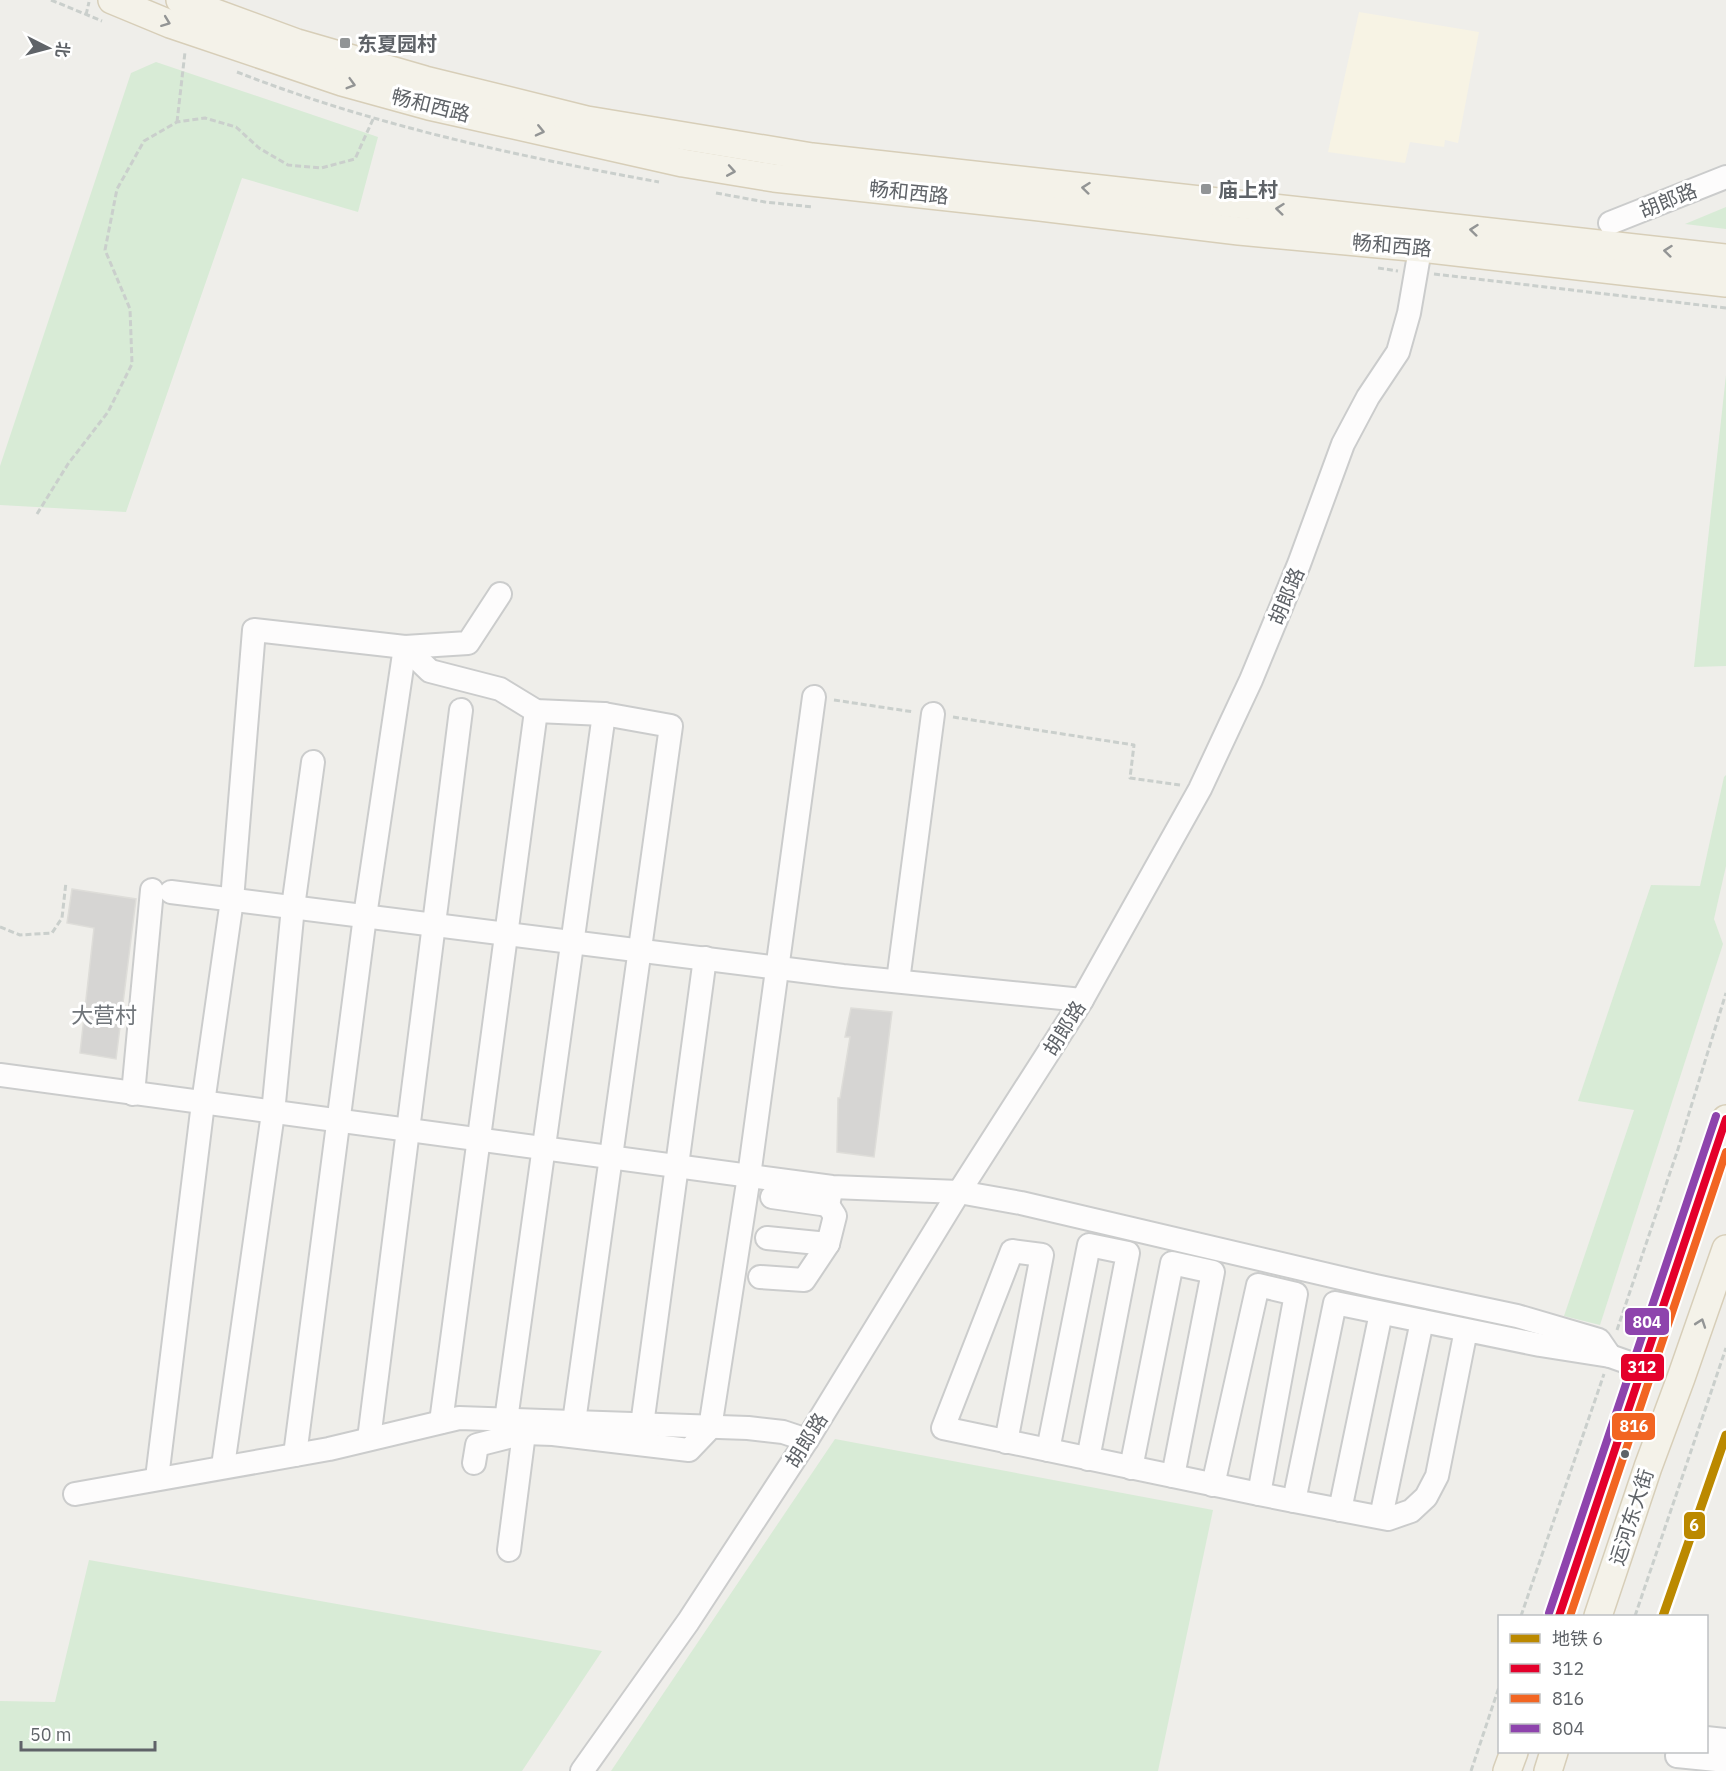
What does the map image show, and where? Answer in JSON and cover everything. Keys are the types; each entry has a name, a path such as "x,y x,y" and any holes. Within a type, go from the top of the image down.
{"main road":[{"name":"畅和西路","path":"109,0 170,24 342,82 429,106 683,163 774,178 1239,231 1422,236 1726,258"},
{"name":"畅和西路","path":"180,0 297,43 425,80 609,124 812,157 1422,236 1726,283"},
{"name":"运河东大街","path":"1560,1615 1641,1368 1713,1164 1726,1119"},
{"name":"运河东大街","path":"1599,1615 1647,1467 1682,1378 1726,1249"},
{"path":"1507,1771 1514,1753"},
{"path":"1548,1771 1554,1753"}],"street":[{"name":"胡郎路","path":"1610,223 1726,177"},
{"name":"胡郎路","path":"582,1771 688,1622 807,1440 959,1192 1082,1000 1200,789 1251,680 1299,564 1343,444 1368,398 1398,352 1409,313 1422,236"},
{"path":"157,1478 203,1103 232,900 254,630 405,647 468,643 500,594"},
{"path":"405,647 430,671 500,689 536,711 604,714 671,726 574,1422"},
{"path":"295,1455 337,1121 405,647"},
{"path":"75,1494 295,1455 459,1418 553,1434 689,1450 710,1428 749,1176 814,697"},
{"path":"369,1439 461,710"},
{"path":"441,1422 536,711"},
{"path":"509,1550 515,1426 543,1149 604,714"},
{"path":"898,981 933,714"},
{"path":"223,1466 273,1113 293,907 313,762"},
{"path":"133,1094 161,891 777,967 1082,1000"},
{"path":"642,1425 705,958"},
{"path":"0,1075 749,1176 830,1196"},
{"path":"772,1197 959,1192 1021,1203 1516,1316 1599,1340 1610,1356"},
{"path":"760,1277 804,1280 828,1244 836,1216 830,1196"},
{"path":"767,1238 828,1244"},
{"path":"1048,1450 1089,1245 1128,1253 1088,1459"},
{"path":"1006,1442 1042,1255 1012,1251 943,1428 1006,1442 1213,1485 1388,1519 1411,1511 1426,1497 1437,1476 1466,1330"},
{"path":"1131,1468 1173,1263 1213,1272 1173,1476"},
{"path":"1213,1485 1258,1285 1296,1294 1259,1494"},
{"path":"1294,1501 1335,1303 1539,1345 1610,1356 1641,1368"},
{"path":"1340,1510 1381,1313"},
{"path":"1381,1517 1422,1321"},
{"path":"474,1463 477,1445 515,1426 574,1422 748,1428 783,1432 807,1440"},
{"path":"1708,1738 1726,1740"},
{"path":"1678,1753 1677,1756 1726,1761"}],"path":[{"path":"86,15 109,0"},
{"path":"177,122 185,52"},
{"path":"37,514 68,464 108,412 132,364 130,309 105,250 117,189 144,141 177,122 205,118 236,128 259,148 288,165 321,168 355,159 374,117"},
{"path":"814,697 1134,745 1130,778 1200,789"},
{"path":"0,927 20,935 52,933 62,918 66,882"},
{"path":"1522,1615 1678,1149 1726,993"},
{"name":"运河东大街","path":"1636,1615 1726,1348"},
{"path":"1471,1771 1498,1690"}],"shaded area":[{"path":"1359,12 1479,32 1458,143 1445,140 1444,147 1410,142 1405,163 1328,152"}],"green space":[{"path":"156,62 378,137 358,212 242,178 126,512 0,505 0,466 131,73"},
{"path":"1726,207 1726,229 1685,224"},
{"path":"1726,375 1726,666 1694,667"},
{"path":"1726,775 1726,866 1714,919 1723,944 1600,1325 1564,1316 1634,1110 1578,1101 1651,885 1700,886"},
{"path":"835,1439 1213,1510 1158,1771 611,1771"},
{"path":"89,1560 602,1651 522,1771 0,1771 0,1701 55,1702"}],"building":[{"path":"72,889 136,899 116,1059 80,1053 94,928 67,923"},
{"path":"851,1008 892,1012 874,1157 837,1152 838,1098 840,1098 850,1037 845,1037"}],"metro line":[{"name":"6","path":"1663,1615 1726,1435"}],"transit line":[{"name":"804","path":"1549,1613 1716,1116"},
{"name":"312","path":"1559,1615 1726,1119"},
{"name":"816","path":"1570,1615 1726,1152"}],"place":[{"name":"东夏园村","path":"345,43"},
{"name":"庙上村","path":"1206,189"}],"district":[{"name":"大营村","path":"104,1014"}]}
